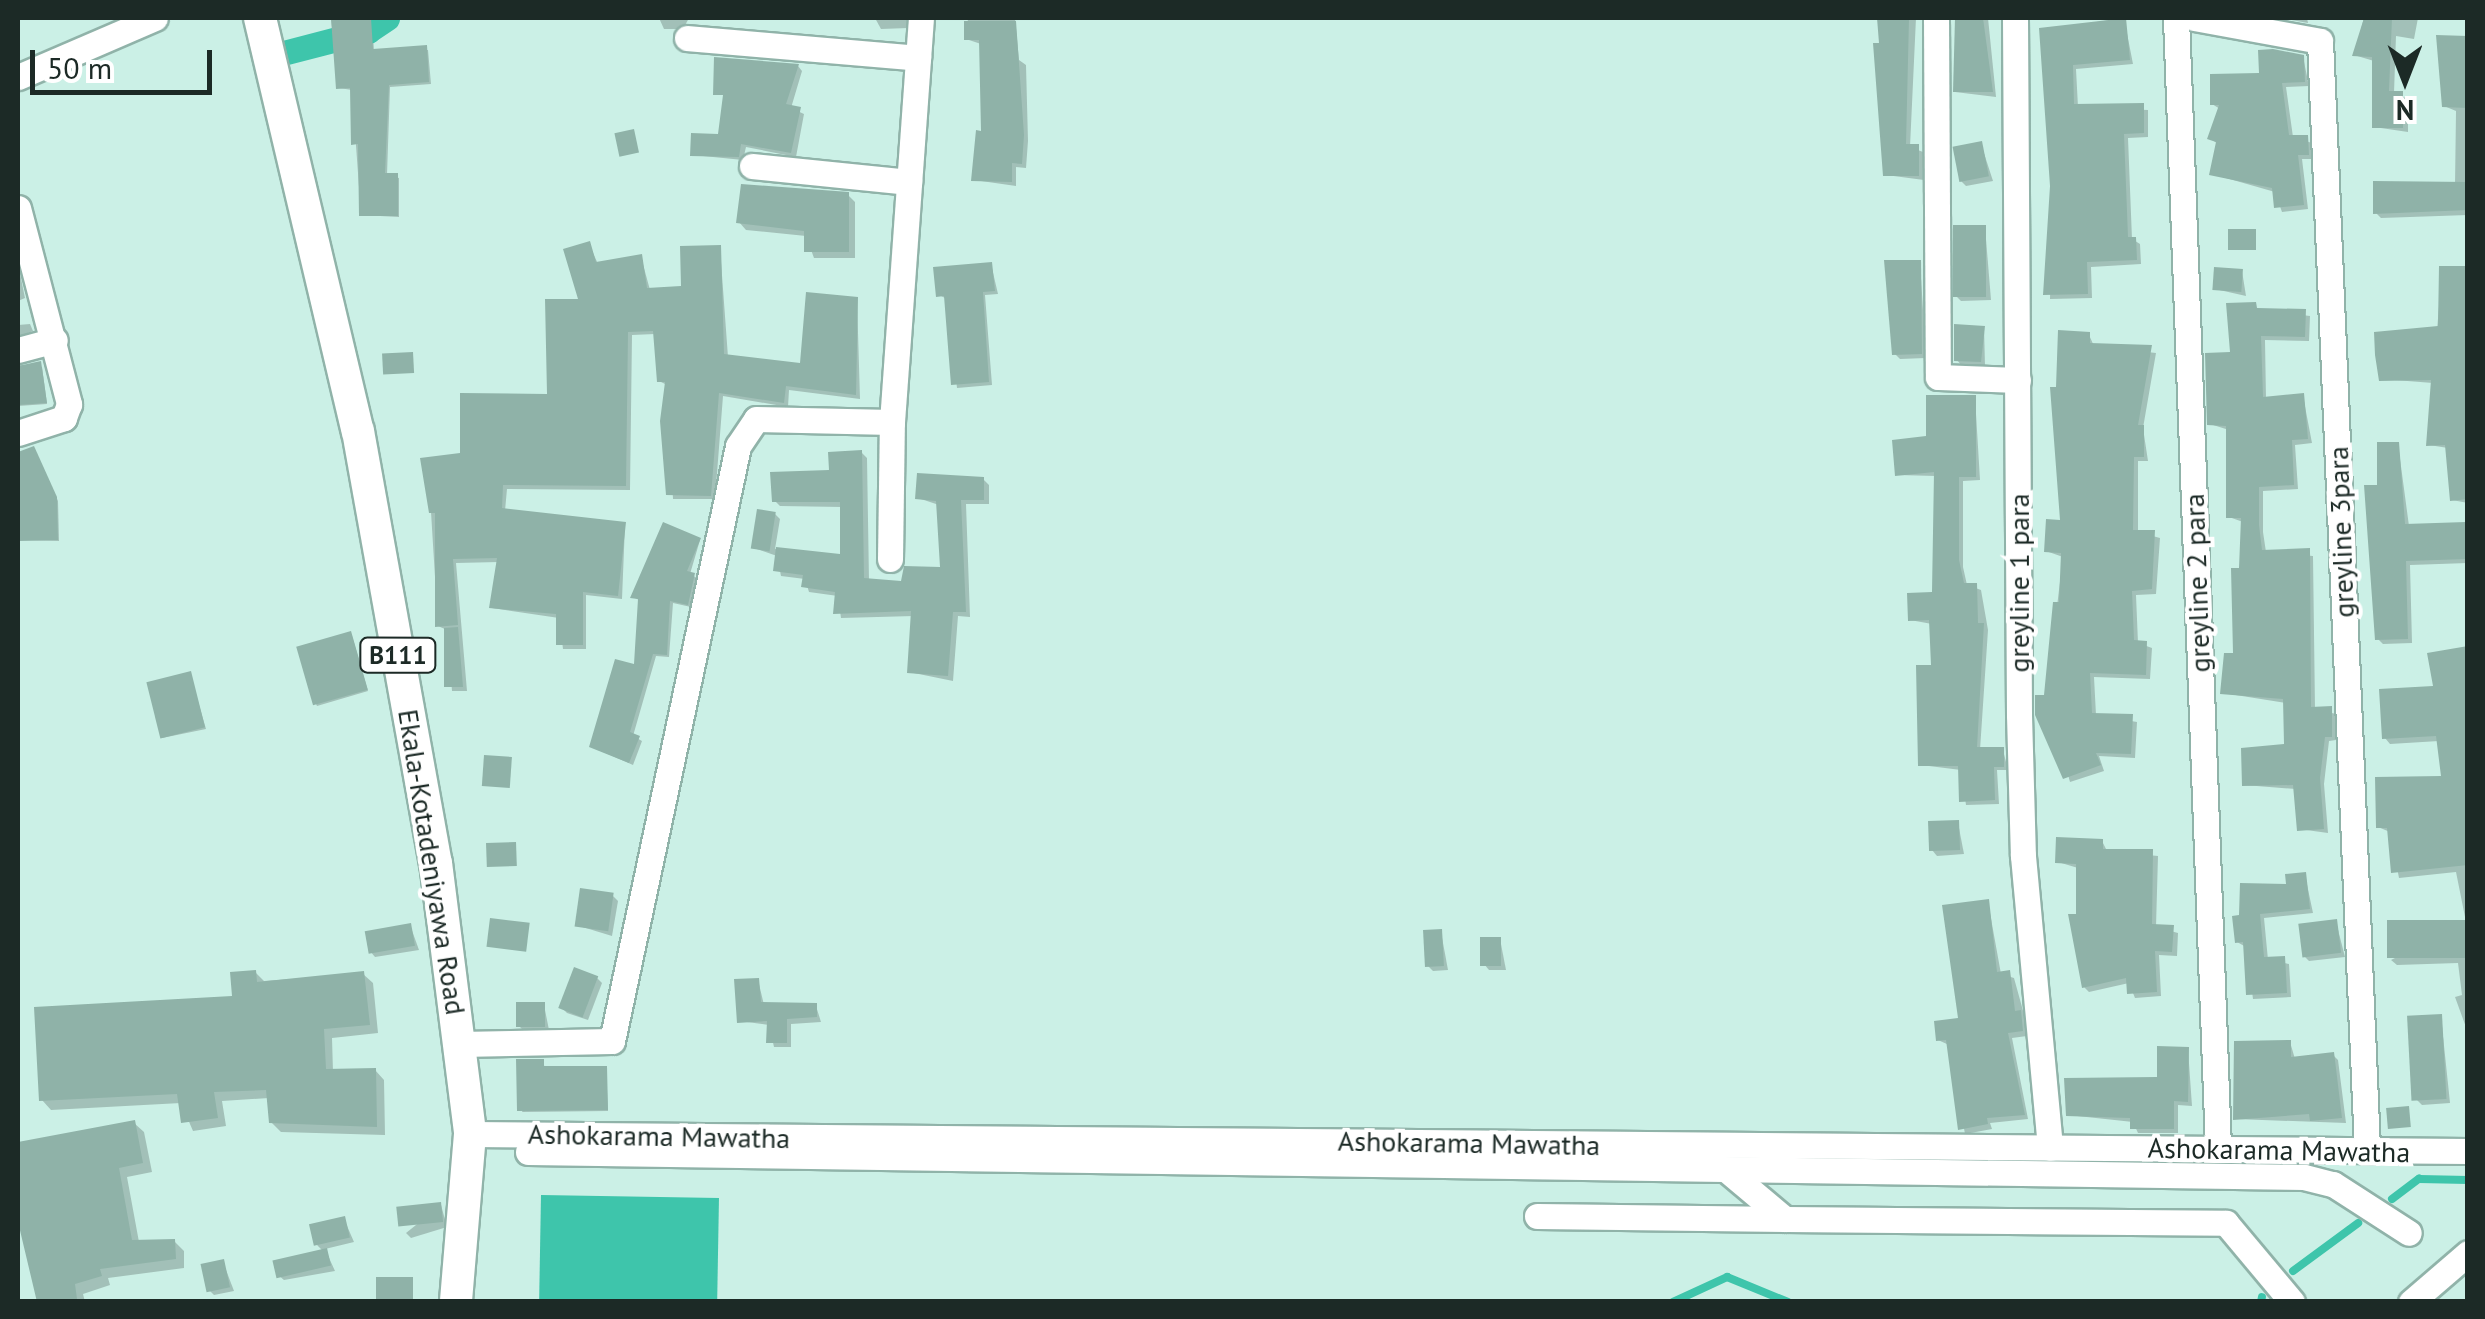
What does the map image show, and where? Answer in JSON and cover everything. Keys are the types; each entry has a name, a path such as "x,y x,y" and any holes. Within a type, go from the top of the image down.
{"main road":[{"name":"Ekala-Kotadeniyawa Road","path":"260,18 358,431 436,864 470,1134 456,1302"}],"street":[{"path":"18,78 155,18"},
{"path":"890,559 892,422 921,18"},
{"path":"1936,18 1938,376 2018,380"},
{"name":"greyline 1 para","path":"2015,18 2023,838 2050,1148"},
{"name":"greyline 2 para","path":"2176,18 2218,1149"},
{"name":"greyline 3para","path":"2194,18 2320,41 2367,1150"},
{"path":"686,38 918,58"},
{"path":"752,166 909,182"},
{"path":"18,208 55,340 68,411 52,425 18,433"},
{"path":"18,350 55,340"},
{"path":"460,1044 612,1041 738,446 756,419 892,422"},
{"name":"Ashokarama Mawatha","path":"470,1134 2468,1151"},
{"path":"528,1152 1729,1172 2304,1177 2333,1184 2409,1233"},
{"path":"1729,1172 1785,1219"},
{"path":"1537,1216 2226,1224 2292,1302"},
{"path":"2411,1302 2468,1253"}],"shaded area":[{"path":"541,1195 719,1198 717,1302 539,1301"}],"building":[{"path":"331,18 371,18 373,49 427,45 429,82 389,85 385,173 398,173 398,216 359,216 358,144 351,145 350,88 336,89"},
{"path":"1877,18 1909,18 1906,144 1919,144 1919,176 1883,176 1873,43 1879,43"},
{"path":"1955,18 1983,18 1993,92 1953,92"},
{"path":"2126,18 2130,60 2073,65 2074,104 2144,103 2144,133 2124,134 2128,237 2136,237 2137,260 2087,262 2088,294 2043,295 2050,186 2039,28"},
{"path":"2364,18 2392,18 2389,91 2403,91 2403,128 2372,128 2372,57 2352,56"},
{"path":"964,21 1016,21 1024,135 1022,164 1012,163 1012,182 971,181 976,130 981,131 979,40 964,40"},
{"path":"2436,35 2468,36 2468,108 2442,107"},
{"path":"2258,50 2304,55 2305,82 2282,83 2289,135 2308,135 2309,155 2298,155 2304,205 2274,208 2272,188 2209,175 2216,142 2207,139 2219,105 2210,105 2210,74 2259,73"},
{"path":"714,57 799,64 786,104 801,107 791,153 741,144 739,157 690,156 691,133 718,134 723,95 713,95"},
{"path":"634,129 639,152 619,157 614,133"},
{"path":"1982,141 1989,176 1959,182 1953,147"},
{"path":"2373,181 2468,182 2468,210 2373,214"},
{"path":"741,184 849,192 849,252 804,252 804,231 736,223"},
{"path":"1953,225 1986,225 1986,297 1953,297"},
{"path":"2228,229 2256,229 2256,250 2228,250"},
{"path":"590,241 596,262 642,254 647,288 681,286 680,246 721,245 724,354 800,363 806,292 858,297 856,395 786,386 784,403 719,393 711,496 666,495 660,421 665,382 657,382 653,331 628,332 626,486 503,485 502,508 626,522 618,596 583,592 583,645 556,645 556,614 489,608 497,558 453,559 458,625 435,627 435,513 429,513 420,458 460,453 460,393 547,394 545,299 578,299 563,249"},
{"path":"1884,260 1921,260 1922,354 1892,355"},
{"path":"992,262 995,291 983,292 989,382 951,385 944,296 936,297 933,267"},
{"path":"2439,266 2468,266 2468,499 2450,501 2445,445 2426,446 2431,380 2379,381 2375,355 2374,332 2438,326"},
{"path":"2214,267 2243,269 2241,292 2212,290"},
{"path":"2256,302 2257,308 2306,309 2305,337 2261,336 2263,397 2304,393 2308,439 2292,440 2294,485 2259,487 2259,525 2262,550 2310,548 2311,707 2332,706 2332,737 2325,737 2320,778 2324,829 2297,831 2293,785 2242,786 2241,748 2284,744 2283,699 2220,694 2224,653 2233,653 2231,568 2239,568 2241,518 2226,518 2226,426 2207,425 2205,353 2230,352 2226,303"},
{"path":"1954,324 1985,326 1981,362 1954,361"},
{"path":"2058,330 2090,332 2090,343 2152,345 2138,425 2144,425 2144,457 2134,457 2133,530 2155,530 2152,589 2132,591 2134,640 2147,641 2146,675 2090,673 2092,713 2133,714 2131,754 2096,753 2101,765 2063,779 2035,715 2035,695 2044,695 2053,602 2059,602 2061,553 2044,552 2046,519 2060,520 2050,387 2056,387"},
{"path":"413,352 414,373 383,375 382,354"},
{"path":"41,361 47,403 18,405 18,366"},
{"path":"1926,395 1976,395 1976,477 1959,477 1959,560 1964,583 1977,583 1978,623 1984,623 1977,747 2004,747 2004,767 1994,767 1995,800 1959,802 1958,766 1918,766 1916,665 1931,665 1929,620 1908,621 1907,593 1932,592 1934,472 1895,476 1892,440 1926,436"},
{"path":"2377,442 2399,442 2405,524 2466,522 2468,559 2406,561 2408,639 2375,640 2364,485 2377,485"},
{"path":"34,446 57,497 58,540 18,541 18,452"},
{"path":"862,450 864,578 901,581 904,566 940,567 936,501 915,499 917,473 984,477 984,500 961,500 966,612 953,612 948,676 907,673 911,611 833,614 835,592 801,587 803,575 773,571 776,547 840,554 840,502 772,502 770,472 829,470 828,452"},
{"path":"757,509 776,512 770,551 751,549"},
{"path":"663,522 701,538 687,571 695,573 688,605 670,601 667,655 653,654 630,732 640,736 629,763 589,747 615,659 634,664 638,599 630,598"},
{"path":"458,627 463,687 444,687 444,628"},
{"path":"351,631 368,690 313,705 296,647"},
{"path":"2468,646 2468,865 2391,873 2387,828 2376,828 2375,777 2441,776 2436,736 2382,739 2379,689 2433,686 2427,653"},
{"path":"191,671 205,727 160,738 146,682"},
{"path":"484,755 512,757 510,788 482,786"},
{"path":"1959,820 1960,850 1929,851 1928,821"},
{"path":"2056,837 2103,839 2103,849 2153,849 2152,924 2174,925 2172,952 2155,951 2157,992 2127,994 2126,978 2082,988 2068,914 2076,914 2076,864 2055,863"},
{"path":"516,842 517,866 487,867 486,843"},
{"path":"2306,872 2310,909 2260,914 2264,957 2285,956 2287,993 2246,995 2243,942 2235,943 2232,916 2239,915 2240,883 2286,884 2285,874"},
{"path":"580,888 614,893 608,931 575,927"},
{"path":"1989,899 1997,972 2010,970 2015,1011 2021,1010 2023,1031 2008,1033 2025,1115 1987,1118 1988,1124 1958,1130 1946,1040 1936,1041 1934,1021 1958,1018 1942,905"},
{"path":"490,918 530,923 526,952 486,947"},
{"path":"2337,919 2341,953 2302,957 2298,924"},
{"path":"2387,920 2468,920 2468,958 2387,958"},
{"path":"411,923 415,946 369,954 365,931"},
{"path":"1442,929 1444,966 1425,967 1423,930"},
{"path":"1480,937 1501,937 1501,966 1480,966"},
{"path":"574,967 598,976 583,1017 558,1008"},
{"path":"256,970 257,982 364,971 370,1025 324,1029 326,1069 376,1068 377,1127 269,1123 266,1090 214,1092 218,1118 181,1123 177,1094 39,1101 34,1007 232,996 230,972"},
{"path":"759,978 761,1002 817,1003 817,1017 787,1019 787,1043 766,1043 767,1021 737,1023 734,979"},
{"path":"516,1002 545,1002 545,1027 516,1027"},
{"path":"2442,1014 2446,1099 2411,1101 2407,1016"},
{"path":"2291,1040 2291,1057 2334,1052 2342,1118 2310,1121 2309,1114 2233,1120 2234,1041"},
{"path":"2157,1046 2189,1047 2188,1102 2174,1101 2174,1129 2130,1129 2130,1118 2066,1116 2064,1078 2157,1077"},
{"path":"516,1059 544,1059 544,1066 607,1066 608,1110 517,1111"},
{"path":"2409,1106 2411,1127 2388,1129 2386,1108"},
{"path":"135,1120 143,1163 119,1168 132,1240 175,1239 176,1259 100,1269 102,1276 75,1284 77,1299 37,1302 18,1222 18,1142"},
{"path":"441,1202 443,1222 398,1227 396,1207"},
{"path":"345,1216 350,1237 314,1246 309,1224"},
{"path":"327,1248 331,1266 276,1278 272,1261"},
{"path":"224,1259 230,1287 207,1292 201,1264"},
{"path":"376,1277 413,1277 413,1302 376,1302"}],"waterway":[{"path":"287,52 368,31 387,18"},
{"path":"2392,1199 2419,1179 2468,1180"},
{"path":"2293,1271 2358,1223"},
{"path":"1673,1302 1727,1277 1788,1302"},
{"path":"2261,1302 2262,1297"}]}
